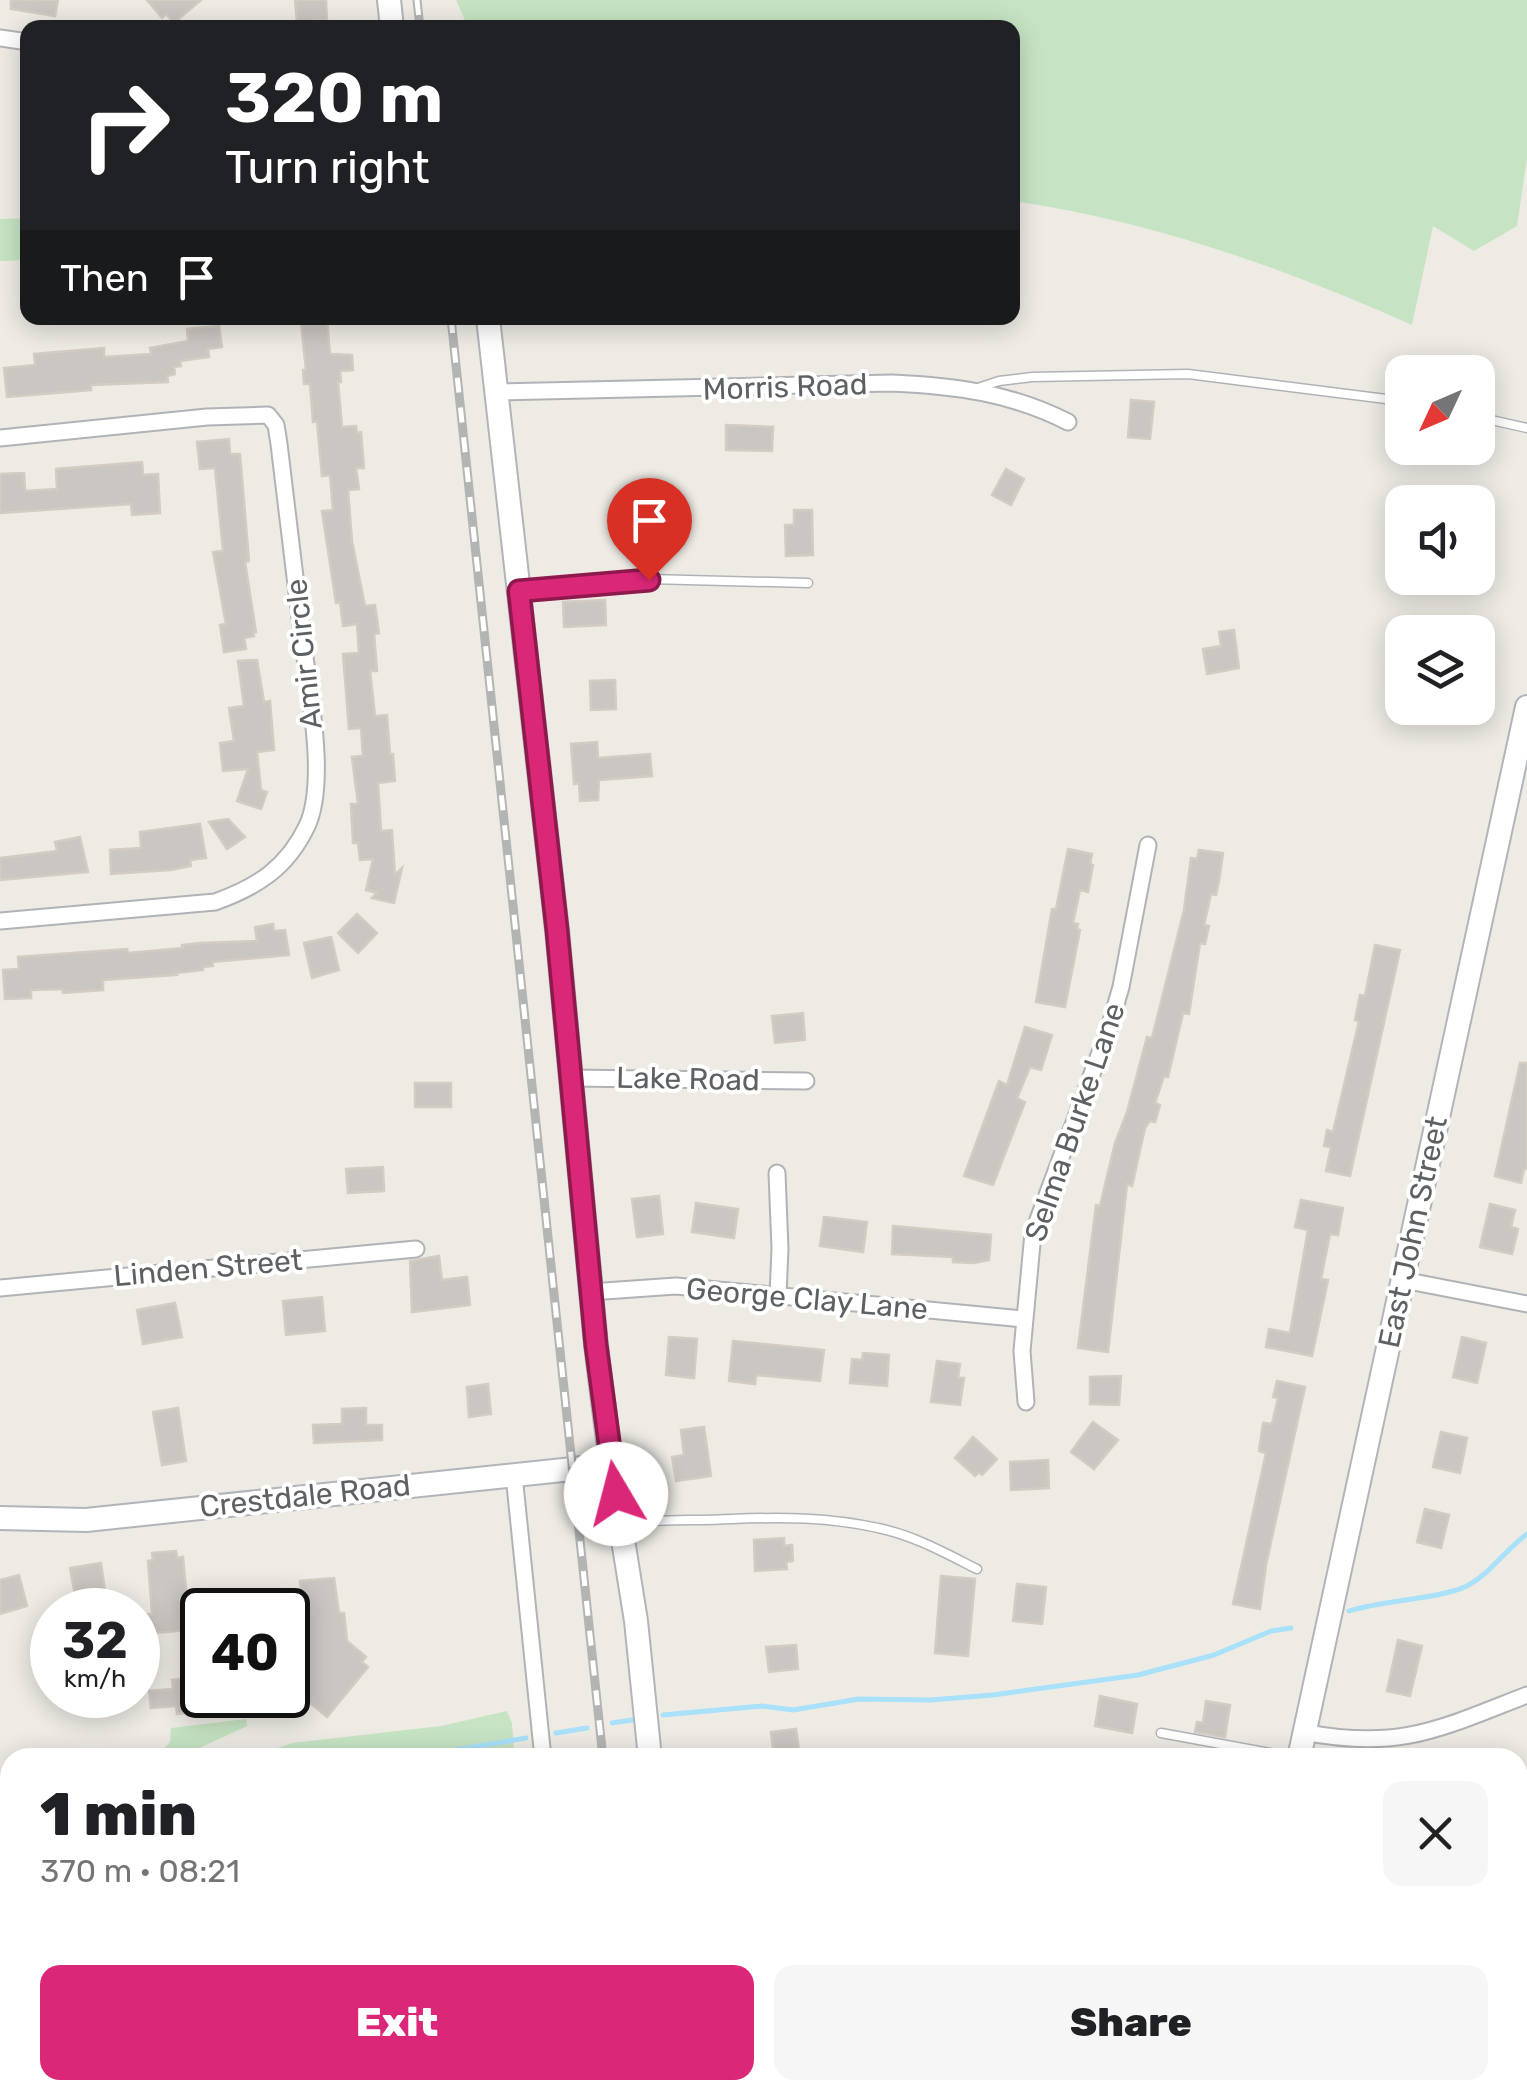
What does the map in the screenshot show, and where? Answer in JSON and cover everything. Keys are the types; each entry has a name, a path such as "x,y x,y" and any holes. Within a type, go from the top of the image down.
{"street":[{"path":"489,325 557,930 590,1292 611,1466 646,1696 649,1748"},
{"name":"Morris Road","path":"496,392 892,384 974,389 1024,402 1068,422"},
{"name":"Amir Circle","path":"0,438 207,416 268,414 276,424 280,444 316,790 307,825 288,859 272,875 234,895 215,902 0,922"},
{"name":"East John Street","path":"1300,1748 1527,707"},
{"name":"Selma Burke Lane","path":"1026,1402 1022,1350 1033,1233 1121,988 1148,845"},
{"name":"Lake Road","path":"570,1078 806,1081"},
{"path":"777,1173 778,1295"},
{"name":"Linden Street","path":"0,1288 416,1249"},
{"path":"1403,1280 1527,1304"},
{"name":"George Clay Lane","path":"590,1292 676,1286 1024,1320"},
{"name":"Crestdale Road","path":"0,1518 86,1520 611,1466"},
{"path":"514,1475 542,1748"},
{"path":"1303,1732 1359,1741 1406,1737 1437,1730 1527,1694"}],"lane":[{"path":"974,389 999,381 1032,378 1188,374 1385,399"},
{"path":"1495,421 1527,428"},
{"path":"519,591 649,580 808,583"},
{"path":"620,1524 668,1518 760,1516 832,1520 881,1528 923,1542 977,1568"},
{"path":"1161,1732 1245,1748"}],"green space":[{"path":"456,0 1527,0 1527,158 1517,226 1474,251 1433,226 1412,325 1217,249 1116,221 1020,202 1020,20 465,20"},
{"path":"20,218 20,260 0,261 0,219"},
{"path":"507,1711 514,1748 277,1748 292,1743 441,1726"},
{"path":"246,1719 247,1726 199,1748 165,1748 170,1742 171,1728"}],"building":[{"path":"11,0 58,0 55,16 11,9"},
{"path":"147,0 201,0 178,20 166,14 162,18"},
{"path":"295,0 326,0 327,20 297,20"},
{"path":"301,325 327,325 330,354 352,355 353,370 340,371 338,382 342,427 356,426 357,433 361,432 364,468 356,468 359,489 348,490 352,541 365,606 375,605 379,633 374,634 377,671 370,671 375,716 387,715 393,754 395,781 378,783 381,831 392,830 395,875 402,868 394,903 372,898 377,893 366,890 373,859 360,860 358,843 353,843 351,804 358,804 352,757 363,756 361,728 349,729 343,654 359,653 357,624 343,626 340,602 336,603 322,511 333,510 330,475 322,476 310,384 304,384"},
{"path":"219,326 222,347 208,349 209,357 180,361 181,366 174,367 175,374 167,376 168,382 91,385 91,390 7,397 4,368 35,365 34,354 104,348 104,357 151,354 150,348 188,341 187,329"},
{"path":"1131,400 1154,402 1150,439 1128,437"},
{"path":"726,425 773,427 772,451 726,450"},
{"path":"229,439 230,454 240,454 249,561 245,562 256,632 244,638 246,649 224,652 220,625 226,624 213,552 223,551 215,468 200,469 197,442"},
{"path":"142,462 143,475 158,474 160,513 132,515 131,504 0,513 0,474 24,473 25,491 57,489 56,469"},
{"path":"1006,469 1024,479 1011,505 992,495"},
{"path":"794,510 812,510 813,555 786,556 785,525 794,525"},
{"path":"605,600 606,625 564,627 563,602"},
{"path":"1234,630 1239,668 1207,674 1203,649 1221,646 1219,632"},
{"path":"257,660 264,702 270,701 274,750 257,752 261,790 267,792 261,809 237,801 248,769 223,771 220,743 234,741 229,708 244,706 238,661"},
{"path":"615,680 616,709 591,710 590,681"},
{"path":"597,742 598,758 650,754 652,776 599,780 598,800 580,801 579,783 574,784 571,744"},
{"path":"228,819 245,837 227,849 209,822"},
{"path":"200,824 206,858 190,860 191,866 170,870 111,874 110,850 141,848 140,832"},
{"path":"80,837 88,872 0,880 0,858 57,851 55,842"},
{"path":"1068,849 1092,854 1093,865 1088,892 1080,890 1073,923 1080,930 1065,1007 1036,1002 1052,909 1056,909"},
{"path":"1199,850 1223,853 1219,881 1216,895 1211,894 1204,925 1209,926 1205,944 1200,943 1189,1014 1183,1013 1168,1077 1164,1076 1155,1103 1160,1105 1155,1122 1150,1121 1145,1128 1132,1186 1127,1184 1108,1352 1078,1348 1096,1205 1100,1206 1147,1037 1152,1038 1184,910 1191,858 1197,859"},
{"path":"357,914 377,933 358,953 338,933"},
{"path":"273,924 274,931 285,930 289,955 212,962 213,966 203,970 177,975 103,980 103,990 31,990 31,998 5,999 3,970 19,969 18,957 127,949 128,953 200,943 257,941 255,927"},
{"path":"331,937 339,970 312,978 304,943"},
{"path":"1375,945 1400,950 1350,1176 1326,1171 1331,1147 1324,1146 1327,1130 1333,1132 1359,1021 1355,1020 1360,995 1365,996"},
{"path":"803,1013 805,1040 775,1043 772,1016"},
{"path":"1025,1027 1052,1035 1041,1070 1030,1067 1017,1098 1025,1102 993,1185 964,1176 999,1081 1007,1085"},
{"path":"1520,1063 1527,1063 1527,1169 1521,1183 1495,1176"},
{"path":"415,1083 451,1083 451,1107 415,1107"},
{"path":"383,1167 384,1191 348,1193 346,1169"},
{"path":"659,1196 663,1234 637,1237 632,1199"},
{"path":"1301,1200 1343,1208 1338,1235 1330,1234 1321,1279 1328,1280 1312,1356 1266,1347 1269,1329 1290,1333 1308,1230 1295,1227"},
{"path":"696,1203 738,1209 734,1238 692,1232"},
{"path":"1490,1204 1515,1210 1511,1227 1518,1229 1512,1254 1480,1247"},
{"path":"824,1217 867,1222 863,1252 820,1246"},
{"path":"893,1226 991,1235 989,1260 953,1262 953,1257 892,1254"},
{"path":"439,1256 442,1280 467,1277 470,1305 412,1312 410,1261"},
{"path":"322,1297 325,1331 286,1335 283,1301"},
{"path":"175,1303 182,1337 143,1344 137,1310"},
{"path":"669,1337 697,1339 694,1378 666,1375"},
{"path":"1462,1337 1486,1343 1477,1383 1453,1377"},
{"path":"733,1341 824,1350 820,1381 756,1375 755,1384 729,1381"},
{"path":"863,1353 889,1355 887,1386 850,1383 852,1359 862,1360"},
{"path":"937,1361 960,1364 958,1378 964,1378 960,1405 931,1402"},
{"path":"1121,1376 1119,1405 1090,1404 1090,1377"},
{"path":"1277,1381 1305,1387 1260,1609 1233,1604 1266,1453 1259,1451 1263,1423 1272,1424"},
{"path":"488,1384 491,1414 469,1417 467,1387"},
{"path":"178,1408 186,1461 162,1465 153,1412"},
{"path":"366,1408 366,1425 382,1425 382,1440 314,1443 313,1425 342,1424 342,1409"},
{"path":"1093,1422 1118,1440 1094,1469 1071,1452"},
{"path":"704,1427 711,1476 676,1481 672,1457 684,1455 681,1430"},
{"path":"1441,1432 1467,1438 1460,1473 1433,1467"},
{"path":"973,1437 997,1459 982,1475 979,1472 975,1476 955,1458"},
{"path":"1048,1460 1049,1488 1011,1490 1010,1462"},
{"path":"1425,1509 1449,1515 1441,1548 1417,1542"},
{"path":"784,1538 784,1546 792,1545 793,1561 786,1562 787,1569 755,1571 754,1540"},
{"path":"176,1551 177,1558 183,1557 186,1588 180,1588 180,1631 160,1633 160,1588 150,1588 148,1561 153,1560 152,1553"},
{"path":"101,1563 105,1588 74,1588 70,1568"},
{"path":"19,1575 27,1606 0,1614 0,1580"},
{"path":"941,1576 975,1579 968,1656 935,1653"},
{"path":"334,1578 347,1641 366,1657 362,1662 368,1667 327,1717 310,1703 310,1588 301,1588 300,1581"},
{"path":"1017,1584 1046,1587 1042,1624 1013,1621"},
{"path":"1398,1640 1422,1646 1410,1696 1387,1691"},
{"path":"796,1645 798,1669 769,1672 766,1647"},
{"path":"180,1679 180,1714 176,1706 160,1707 160,1690 173,1689 172,1680"},
{"path":"1100,1696 1137,1704 1132,1733 1095,1726"},
{"path":"1206,1701 1230,1705 1225,1737 1195,1732 1197,1722 1203,1723"},
{"path":"796,1729 799,1748 773,1748 771,1732"}],"waterway":[{"path":"1349,1611 1467,1586 1527,1534"},
{"path":"663,1715 762,1706 793,1710 859,1699 930,1700 993,1695 1138,1675 1214,1655 1271,1631 1291,1628"},
{"path":"612,1723 632,1720"},
{"path":"556,1733 587,1728"},
{"path":"467,1748 526,1738"}],"railway":[{"path":"417,0 419,20"},
{"path":"452,325 602,1748"}],"route":[{"path":"616,1494 596,1345 557,930 519,591 649,580"}]}
